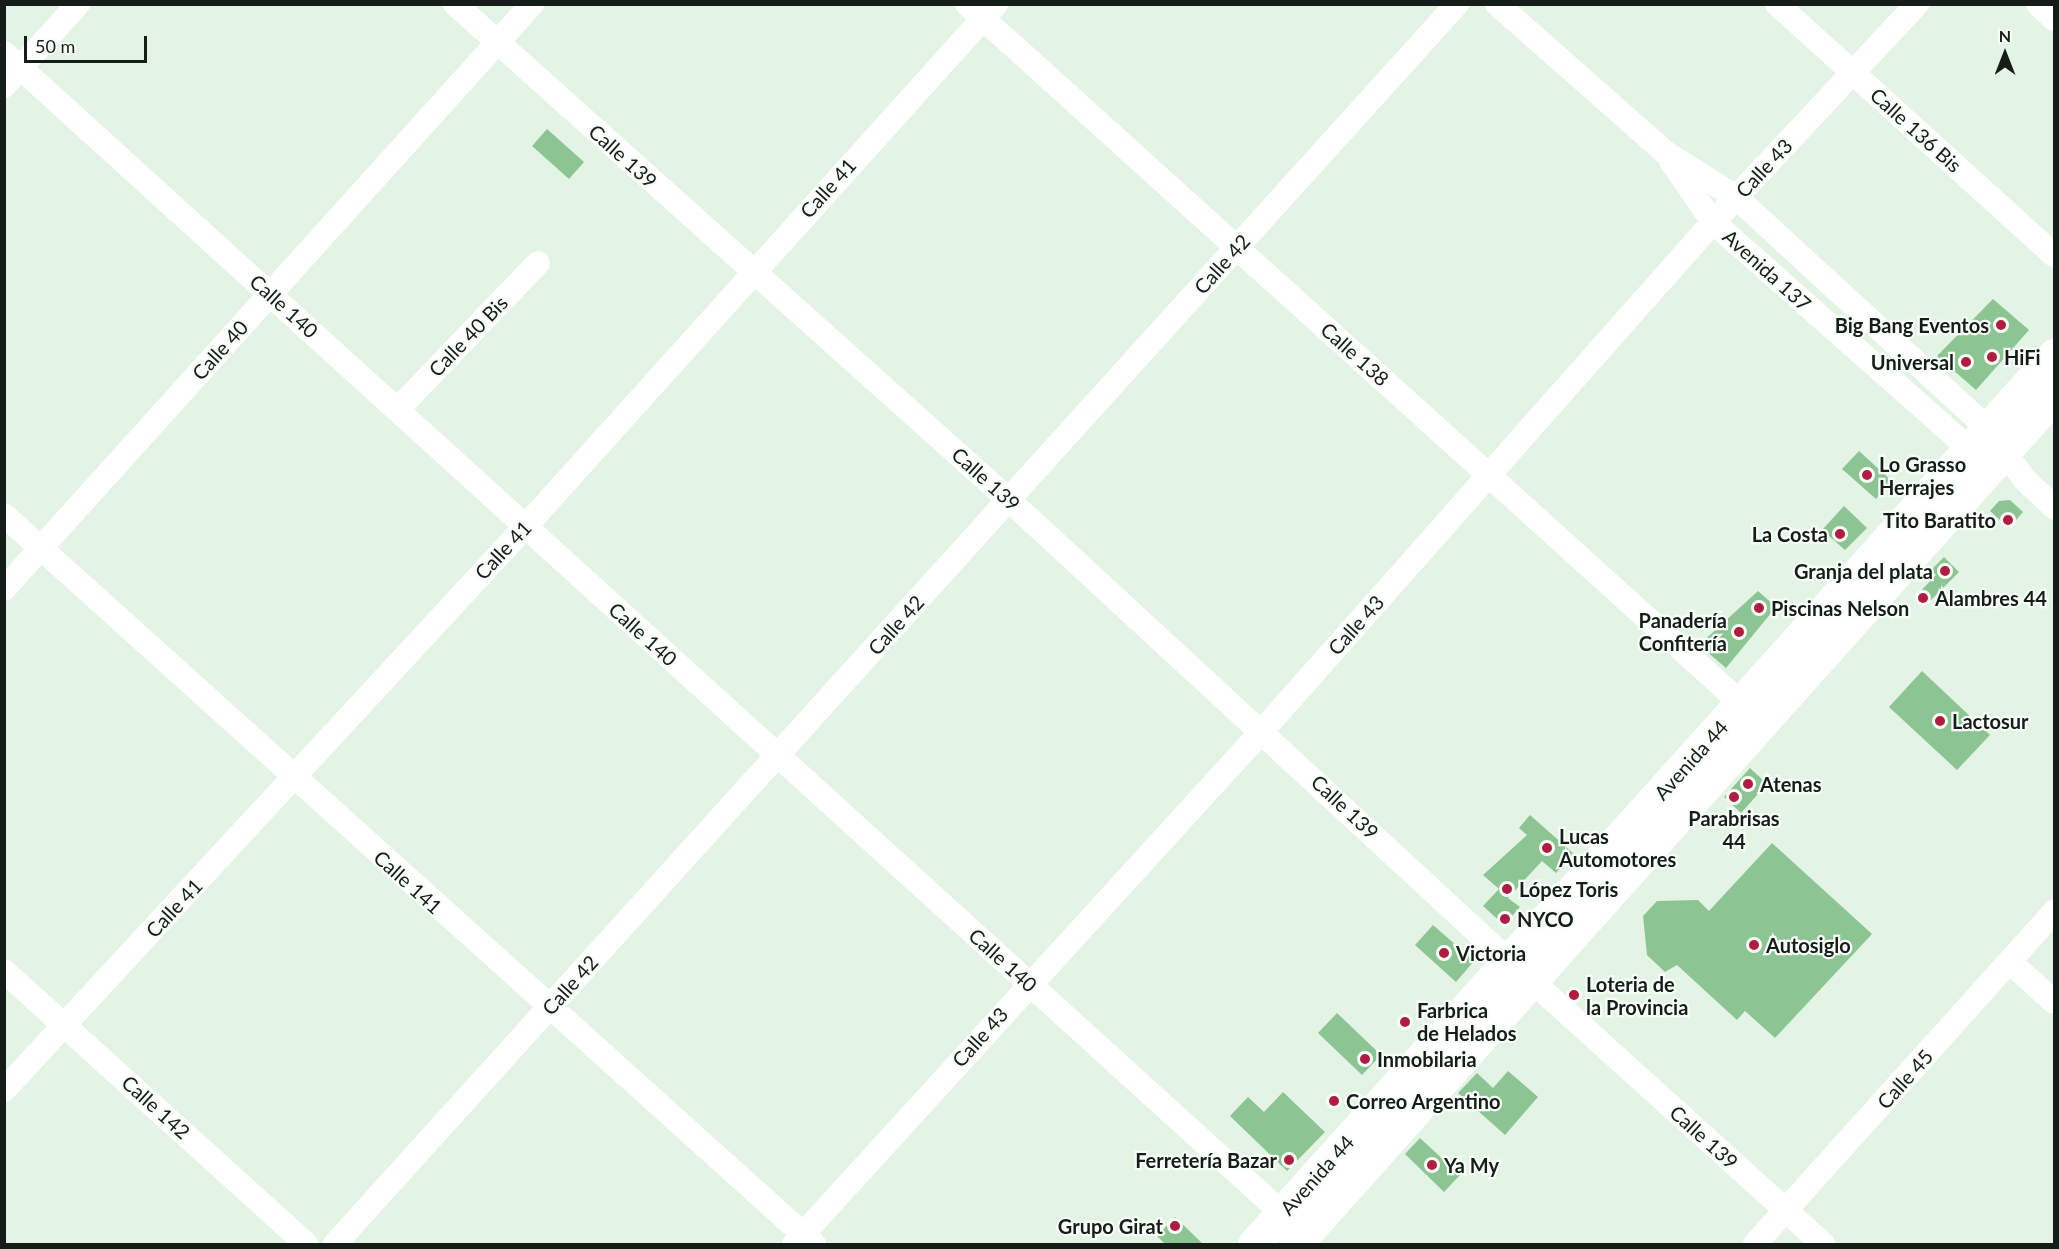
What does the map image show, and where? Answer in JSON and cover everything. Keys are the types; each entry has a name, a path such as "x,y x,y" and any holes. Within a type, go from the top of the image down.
{"highway":[{"name":"Avenida 44","path":"1521,972 1988,448 2055,355"},
{"name":"Avenida 44","path":"1254,1245 1300,1234 1521,972 1742,704 1988,448 2055,396"}],"street":[{"path":"4,86 13,61 78,4"},
{"name":"Calle 139","path":"455,4 1263,730 1521,972 1823,1245"},
{"name":"Calle 40","path":"4,590 532,4"},
{"name":"Calle 42","path":"335,1245 779,757 1008,499 1457,4"},
{"name":"Avenida 137","path":"1497,4 1666,153 1736,197 1988,448"},
{"name":"Calle 136 Bis","path":"1778,4 2055,255"},
{"name":"Calle 43","path":"805,1241 1029,983 1263,730 1713,222 1917,4"},
{"path":"2038,4 2055,19"},
{"name":"Calle 138","path":"982,9 1236,248 1742,704"},
{"name":"Calle 41","path":"4,1090 525,527 982,9"},
{"name":"Calle 140","path":"13,61 1029,983 1300,1234"},
{"name":"Avenida 137","path":"1666,153 1713,222 1988,448 2055,507"},
{"name":"Calle 40 Bis","path":"398,410 538,263"},
{"name":"Calle 141","path":"4,515 805,1241"},
{"name":"Calle 45","path":"1755,1245 2055,912"},
{"path":"2010,962 2055,1002"},
{"name":"Calle 142","path":"4,971 306,1245"}],"building":[{"path":"547,129 584,162 569,179 532,146"},
{"path":"1993,299 2029,330 1976,390 1937,356"},
{"name":"Lo Grasso Herrajes","path":"1859,451 1892,481 1876,499 1842,469"},
{"name":"Tito Baratito","path":"2010,500 2023,512 2009,528 1990,511 1999,501"},
{"path":"1844,506 1867,528 1845,550 1822,530"},
{"path":"1944,557 1959,572 1925,606 1915,597 1936,575 1931,570"},
{"path":"1758,591 1776,607 1726,668 1699,645"},
{"name":"Lactosur","path":"1922,671 1990,735 1957,770 1889,707"},
{"path":"1750,768 1767,784 1741,813 1724,797"},
{"path":"1530,815 1574,854 1556,873 1542,861 1508,898 1520,907 1504,925 1483,906 1499,889 1483,875 1527,835 1519,828"},
{"name":"Autosiglo","path":"1772,843 1872,934 1775,1038 1745,1011 1737,1020 1677,965 1665,972 1647,955 1643,916 1657,901 1698,900 1709,911"},
{"name":"Victoria","path":"1433,925 1474,961 1456,982 1415,945"},
{"path":"1337,1013 1381,1055 1362,1075 1318,1033"},
{"path":"1508,1071 1538,1097 1505,1135 1458,1093 1477,1073 1493,1088"},
{"path":"1283,1092 1325,1132 1287,1171 1230,1116 1248,1097 1264,1112"},
{"name":"Ya My","path":"1420,1138 1460,1175 1444,1192 1405,1154"},
{"name":"Grupo Girat","path":"1175,1217 1204,1245 1166,1245 1157,1236"}],"place":[{"name":"Big Bang Eventos","path":"2001,325"},
{"name":"HiFi","path":"1992,357"},
{"name":"Universal","path":"1966,362"},
{"name":"Lo Grasso Herrajes","path":"1867,475"},
{"name":"Tito Baratito","path":"2008,520"},
{"name":"La Costa","path":"1840,534"},
{"name":"Granja del plata","path":"1945,571"},
{"name":"Alambres 44","path":"1923,598"},
{"name":"Piscinas Nelson","path":"1759,608"},
{"name":"Panadería Confitería","path":"1739,632"},
{"name":"Lactosur","path":"1940,721"},
{"name":"Atenas","path":"1748,784"},
{"name":"Parabrisas 44","path":"1734,797"},
{"name":"Lucas Automotores","path":"1547,848"},
{"name":"López Toris","path":"1507,889"},
{"name":"NYCO","path":"1505,919"},
{"name":"Autosiglo","path":"1754,945"},
{"name":"Victoria","path":"1444,953"},
{"name":"Loteria de la Provincia","path":"1574,995"},
{"name":"Farbrica de Helados","path":"1405,1022"},
{"name":"Inmobilaria","path":"1365,1059"},
{"name":"Correo Argentino","path":"1334,1101"},
{"name":"Ferretería Bazar","path":"1289,1160"},
{"name":"Ya My","path":"1432,1165"},
{"name":"Grupo Girat","path":"1175,1226"}]}
